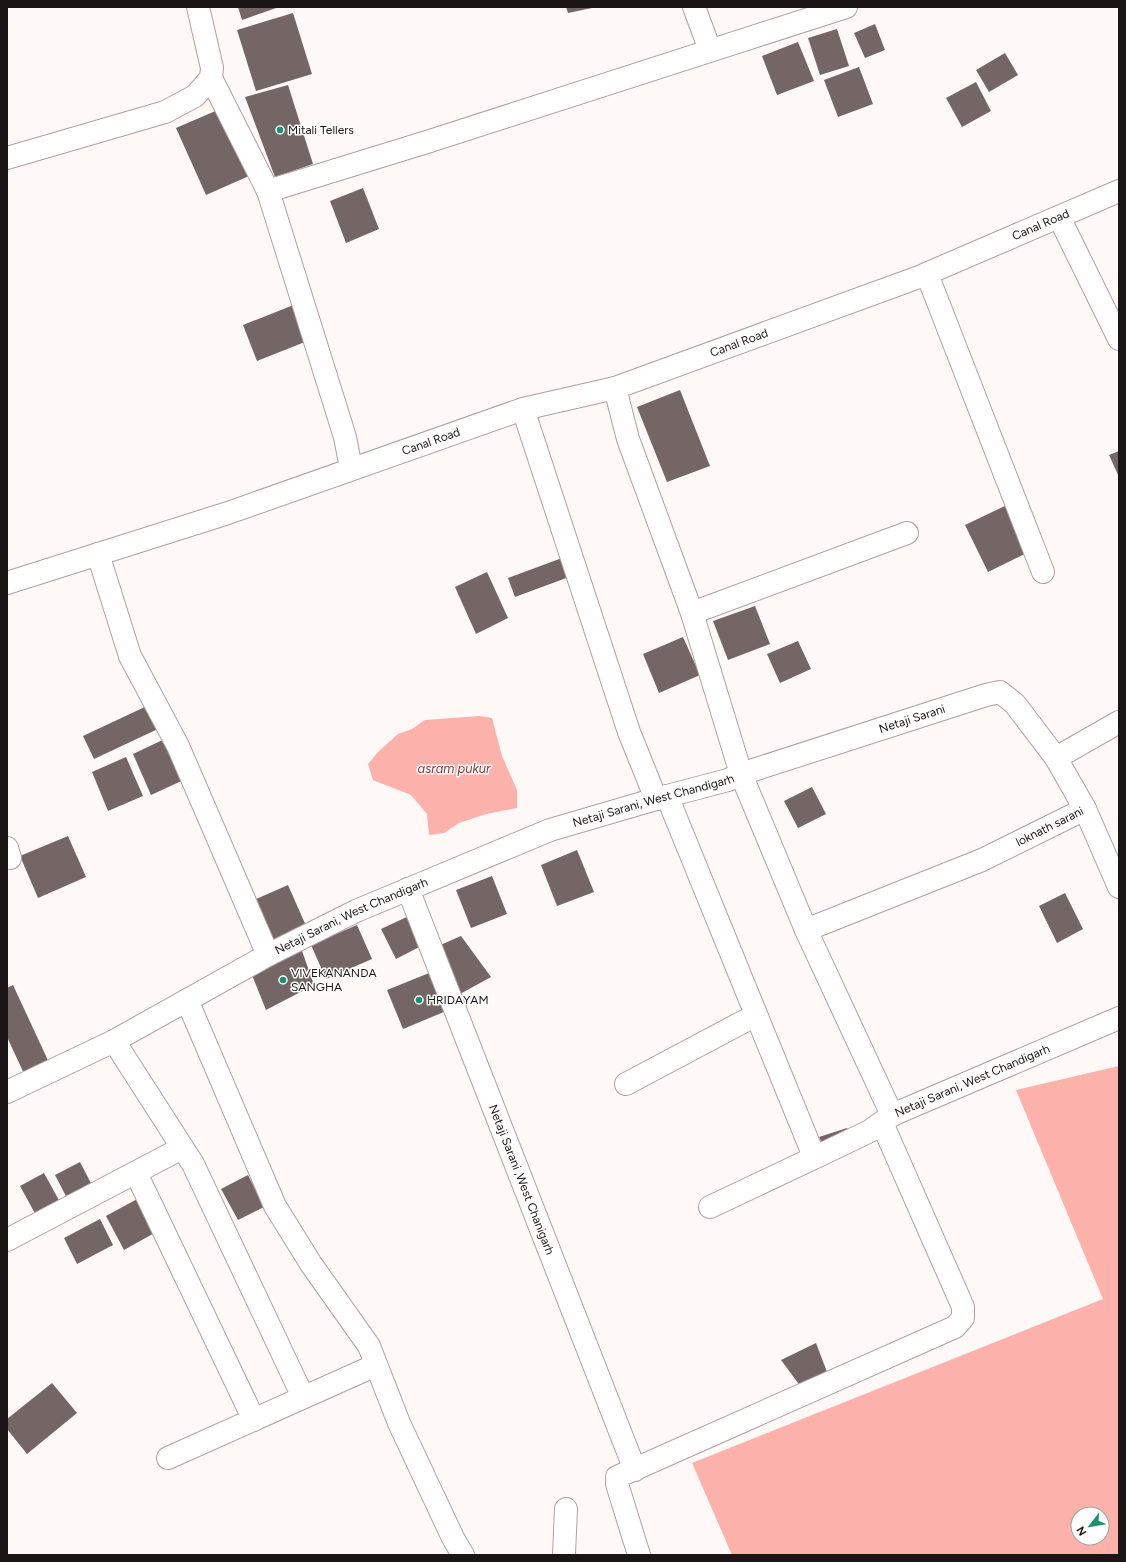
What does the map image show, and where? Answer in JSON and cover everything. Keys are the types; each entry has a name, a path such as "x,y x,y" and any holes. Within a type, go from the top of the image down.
{"street":[{"path":"198,7 212,68 211,78 268,191 332,396 351,468"},
{"path":"694,7 710,50"},
{"path":"268,191 430,141 846,7"},
{"path":"7,158 165,112 195,96 211,78"},
{"name":"Canal Road","path":"98,554 228,513 351,468 523,409 615,388 927,274 1119,191"},
{"path":"1060,217 1119,339"},
{"path":"927,274 1043,572"},
{"path":"615,388 628,440 692,613 741,774"},
{"path":"523,409 629,732 662,797 756,1015 811,1149 814,1154 820,1155"},
{"path":"692,613 907,533"},
{"path":"7,583 98,554 130,656 178,746 268,954"},
{"name":"Netaji Sarani","path":"741,774 986,695 1000,692 1015,704 1056,758"},
{"path":"1056,758 1119,722"},
{"name":"loknath sarani","path":"806,930 982,860 1085,809 1056,758"},
{"name":"Netaji Sarani, West Chandigarh","path":"7,1092 114,1041 268,954 356,911 550,830 662,797 728,780 741,774 887,1119 1119,1018"},
{"path":"1085,809 1119,887"},
{"name":"Netaji Sarani ,West Chanigarh","path":"408,889 635,1470"},
{"path":"187,1000 275,1206 311,1264 369,1346 399,1423 453,1538 464,1555"},
{"path":"626,1084 756,1015"},
{"path":"114,1041 196,1171 303,1397"},
{"path":"638,1555 617,1484 617,1477 955,1327 963,1318 963,1307 887,1119 870,1131 710,1207"},
{"path":"7,1240 182,1148"},
{"path":"136,1173 254,1420"},
{"path":"168,1458 376,1365"},
{"path":"564,1555 566,1509"}],"water":[{"name":"asram pukur","path":"479,716 492,718 502,756 517,790 517,808 486,814 459,823 444,833 429,835 427,814 411,795 373,780 368,764 378,752 398,734 412,729 425,720"},
{"path":"1119,1066 1119,1555 732,1555 692,1463 1103,1299 1016,1090"}],"building":[{"path":"238,7 279,7 242,20"},
{"path":"566,7 592,7 592,8 568,13"},
{"path":"293,13 312,74 256,91 237,30"},
{"path":"875,24 885,50 865,58 854,33"},
{"path":"837,29 849,66 820,75 808,38"},
{"path":"798,42 814,81 777,95 762,56"},
{"path":"1005,53 1018,75 989,92 976,70"},
{"path":"859,67 873,104 838,117 824,80"},
{"path":"976,82 991,111 962,127 946,98"},
{"name":"Mitali Tellers","path":"288,85 313,164 275,177 245,97"},
{"path":"220,109 249,176 206,195 176,128"},
{"path":"363,188 379,229 346,243 330,201"},
{"path":"306,300 320,336 257,361 243,325"},
{"path":"680,390 710,466 667,482 637,407"},
{"path":"1119,451 1119,477 1109,455"},
{"path":"1009,504 1031,551 988,572 965,525"},
{"path":"562,558 569,577 515,597 508,578"},
{"path":"487,572 508,618 476,634 455,587"},
{"path":"755,606 770,644 728,660 713,621"},
{"path":"683,637 700,675 659,693 643,654"},
{"path":"798,641 811,669 780,683 767,654"},
{"path":"149,705 160,728 94,759 83,736"},
{"path":"169,737 188,778 151,795 133,754"},
{"path":"126,757 143,796 108,811 92,772"},
{"path":"812,787 826,814 798,828 784,801"},
{"path":"68,836 86,877 38,898 20,856"},
{"path":"577,850 594,892 557,906 541,865"},
{"path":"492,876 507,914 471,928 456,890"},
{"path":"288,885 307,928 273,943 254,900"},
{"path":"1065,893 1083,929 1057,943 1039,906"},
{"path":"411,915 425,944 396,959 381,929"},
{"path":"357,925 372,959 326,979 311,945"},
{"path":"461,936 491,977 460,994 438,946"},
{"name":"VIVEKANANDA SANGHA","path":"301,948 314,985 266,1010 252,975"},
{"name":"HRIDAYAM","path":"434,971 451,1009 403,1029 387,990"},
{"path":"13,985 52,1069 27,1080 7,1037 7,988"},
{"path":"847,1128 851,1136 825,1149 819,1137"},
{"path":"80,1162 94,1189 69,1202 55,1175"},
{"path":"44,1173 61,1204 37,1217 20,1186"},
{"path":"248,1175 264,1207 238,1220 221,1189"},
{"path":"139,1198 158,1231 124,1250 106,1216"},
{"path":"100,1219 113,1245 77,1264 64,1238"},
{"path":"816,1343 827,1372 801,1387 781,1360"},
{"path":"52,1383 77,1413 27,1454 7,1429 7,1419"}],"place":[{"name":"Mitali Tellers","path":"280,130"},
{"name":"VIVEKANANDA SANGHA","path":"283,980"},
{"name":"HRIDAYAM","path":"419,1000"}]}
